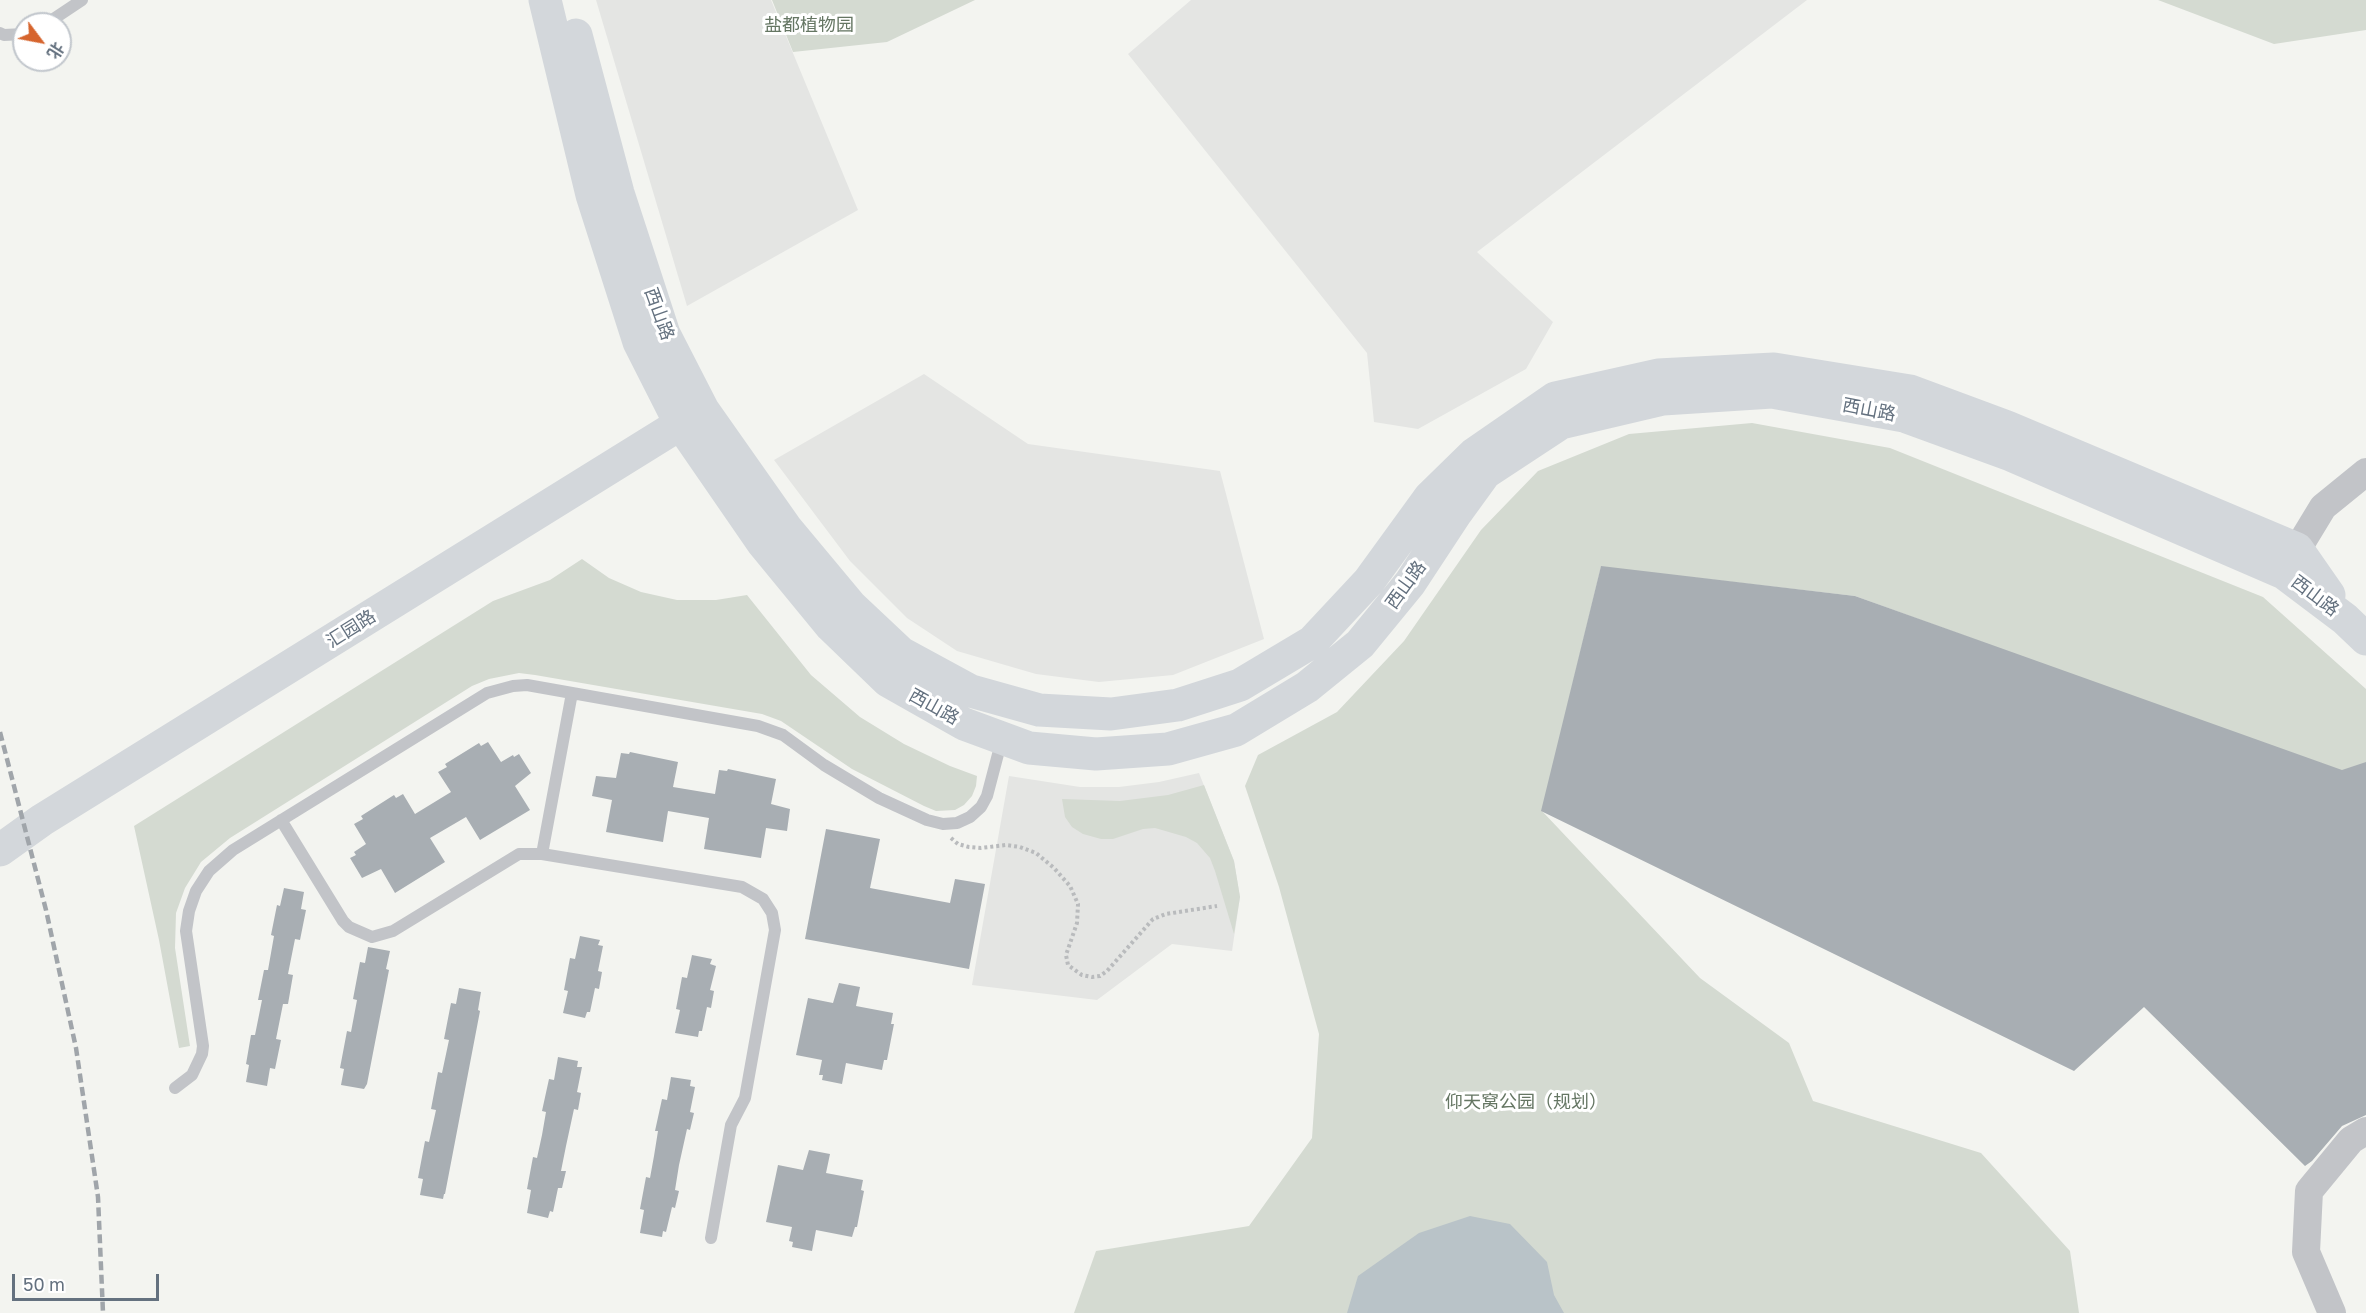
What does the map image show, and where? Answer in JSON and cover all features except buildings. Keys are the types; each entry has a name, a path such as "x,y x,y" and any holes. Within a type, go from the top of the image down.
{"main road":[{"name":"西山路","path":"545,0 596,206 639,342 692,417 851,606 901,653 971,691 1040,710 1111,714 1178,705 1240,685 1312,642 1369,580 1430,496 1474,454 1555,398 1658,375 1773,369 1910,391 2007,426 2290,561 2355,629"},
{"name":"西山路","path":"567,0 618,193 692,417 762,542 831,626 888,681 964,724 1029,748 1096,754 1168,749 1236,730 1307,687 1360,644 1410,583 1485,473 1561,423 1663,399 1772,392 1904,416 2290,561"},
{"name":"汇园路","path":"0,850 42,820 692,417"}],"street":[{"path":"2290,561 2323,507 2366,472"},
{"path":"2332,1313 2306,1252 2309,1191 2351,1140 2366,1131"}],"lane":[{"path":"64,12 82,0"},
{"path":"175,1088 192,1075 202,1054 203,1046 186,931 189,911 196,891 219,860 487,693 527,685 743,723 770,730 783,735 824,765 879,798 927,820 943,824 957,823 970,818 981,807 987,796 1003,738"},
{"path":"542,854 572,693"},
{"path":"281,820 343,921 349,927 372,937 393,931 519,854 542,854 742,887 758,894 768,904 775,930 746,1098 731,1125 711,1238"}],"path":[{"path":"943,824 950,837 958,844 981,848 1006,845 1020,847 1036,853 1054,868 1070,886 1078,904 1077,923 1066,955 1068,965 1082,975 1100,976 1107,971 1153,919 1166,914 1217,906"}],"shaded area":[{"path":"596,0 771,0 858,210 687,306"},
{"path":"1191,0 1807,0 1477,252 1553,322 1526,369 1418,429 1374,422 1367,353 1128,54"},
{"path":"924,374 1028,444 1220,471 1264,639 1173,675 1099,682 1036,674 957,651 907,618 850,561 774,460"},
{"path":"1199,773 1234,861 1240,897 1232,951 1172,944 1097,1000 972,985 1009,776 1080,787 1119,787 1159,782"},
{"path":"1470,1216 1510,1224 1547,1262 1554,1295 1564,1313 1347,1313 1358,1276 1419,1233"}],"green space":[{"name":"盐都植物园","path":"772,0 975,0 887,42 793,52"},
{"path":"2158,0 2366,0 2366,30 2274,44"},
{"name":"仰天窝公园（规划）","path":"1752,423 1890,448 2263,597 2366,689 2366,766 2346,774 1855,596 1601,567 1542,811 1700,978 1789,1043 1813,1101 1981,1153 2070,1251 2079,1313 1074,1313 1096,1251 1249,1226 1312,1138 1319,1034 1279,887 1245,786 1258,755 1337,712 1404,641 1481,530 1538,471 1629,434"},
{"path":"582,559 609,578 641,592 677,600 716,600 747,595 811,675 860,717 904,744 977,776 972,796 964,805 955,810 936,811 852,769 781,721 762,714 535,675 519,673 489,679 472,686 230,838 201,862 185,888 176,913 175,948 190,1046 179,1048 159,940 134,826 493,601 550,580"},
{"path":"1204,785 1234,861 1240,897 1234,934 1210,858 1197,843 1186,837 1155,828 1143,829 1113,839 1101,839 1083,834 1072,827 1065,817 1062,799 1120,801 1168,795"}],"railway":[{"path":"0,732 46,910 76,1048 98,1197 103,1313"}]}
